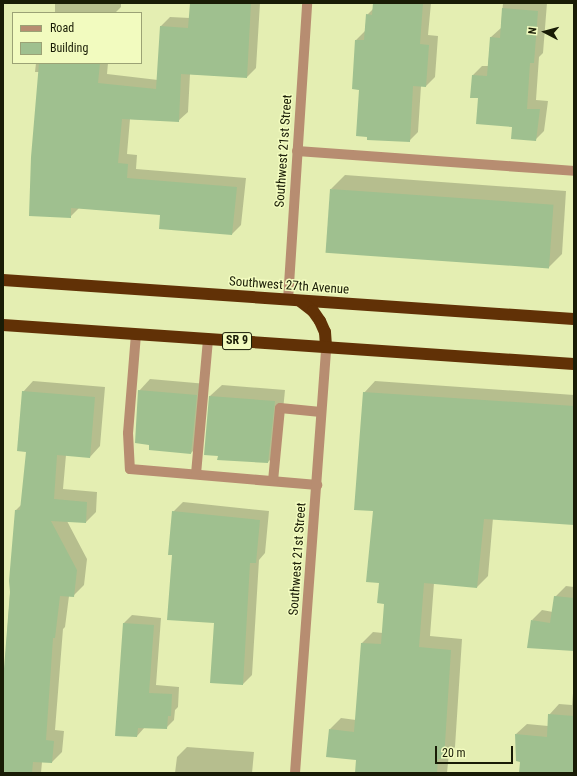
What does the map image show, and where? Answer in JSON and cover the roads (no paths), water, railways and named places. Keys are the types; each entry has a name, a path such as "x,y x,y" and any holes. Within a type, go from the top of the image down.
{"highway":[{"name":"Southwest 27th Avenue","path":"3,280 574,319"},
{"path":"3,288 21,281"},
{"path":"294,301 313,311 320,321 325,332 326,347"},
{"name":"SR 9","path":"3,325 574,364"}],"street":[{"name":"Southwest 21st Street","path":"294,301 297,151 307,3"},
{"path":"297,151 574,171"},
{"path":"136,334 128,433 130,469 316,484"},
{"path":"196,474 208,339"},
{"name":"Southwest 21st Street","path":"295,773 326,347"},
{"path":"273,481 280,408 321,412"}]}
